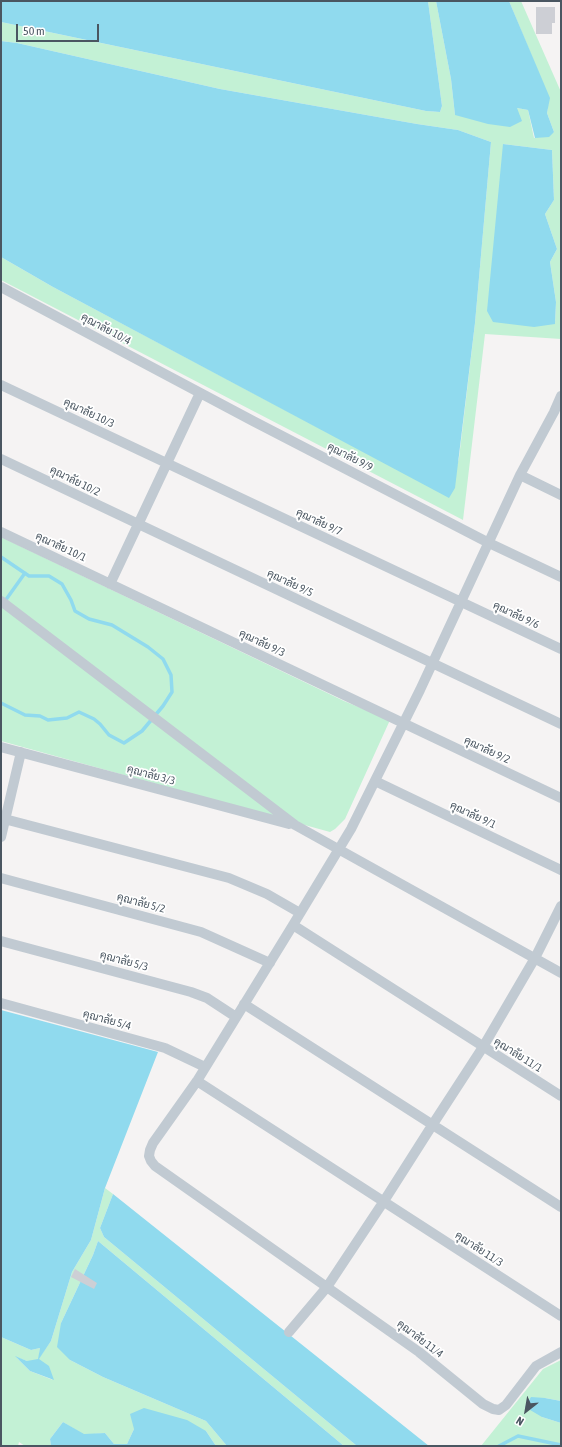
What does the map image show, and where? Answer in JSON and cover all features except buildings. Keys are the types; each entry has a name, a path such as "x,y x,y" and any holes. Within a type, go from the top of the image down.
{"street":[{"name":"คุณาลัย 10/4","path":"1,287 200,393"},
{"name":"คุณาลัย 10/3","path":"1,385 167,463"},
{"path":"110,584 200,393"},
{"name":"คุณาลัย 9/9","path":"200,393 489,543 561,577"},
{"path":"197,1081 204,1067 294,925 351,829 433,664 520,475 557,414 561,396"},
{"name":"คุณาลัย 10/2","path":"1,459 138,525"},
{"name":"คุณาลัย 9/7","path":"167,463 461,602"},
{"path":"520,475 561,495"},
{"name":"คุณาลัย 9/5","path":"138,525 561,724"},
{"name":"คุณาลัย 10/1","path":"1,532 110,584"},
{"name":"คุณาลัย 9/3","path":"110,584 404,724"},
{"path":"1,601 295,825 561,973"},
{"name":"คุณาลัย 9/6","path":"461,602 561,649"},
{"name":"คุณาลัย 9/2","path":"404,724 561,798"},
{"name":"คุณาลัย 3/3","path":"1,747 295,825"},
{"path":"1,837 3,818 21,752"},
{"name":"คุณาลัย 9/1","path":"375,781 561,870"},
{"path":"3,818 229,878 267,894 300,914"},
{"name":"คุณาลัย 5/2","path":"1,878 201,932 270,963"},
{"path":"289,1332 327,1287 484,1047 535,958 561,906"},
{"name":"คุณาลัย 11/1","path":"294,925 561,1096"},
{"name":"คุณาลัย 5/3","path":"1,941 191,992 207,998 236,1017"},
{"name":"คุณาลัย 5/4","path":"1,1003 165,1048 204,1067"},
{"path":"244,1004 561,1207"},
{"name":"คุณาลัย 11/3","path":"197,1081 561,1316"},
{"name":"คุณาลัย 11/4","path":"197,1081 153,1143 150,1150 150,1161 155,1166 419,1352 484,1404 499,1410 506,1405 536,1366 561,1352"}],"green space":[{"path":"428,1 436,1 451,79 455,115 517,108 528,110 534,138 554,132 547,113 549,98 509,1 521,1 561,92 561,339 485,334 463,520 1,280 1,257 53,287 449,497 459,458 475,323 491,142 458,130 220,89 17,43 1,41 1,22 426,111 440,112 442,106","holes":["503,144 552,150 554,200 545,214 557,249 550,262 556,302 555,324"]},
{"path":"1,537 344,701 390,720 345,819 330,832 1,741"},
{"path":"105,1188 113,1194 100,1228 104,1237 357,1446 344,1446 98,1241 93,1255 61,1323 70,1360 103,1377 206,1421 227,1446 216,1446 206,1431 134,1429 127,1444 114,1444 105,1433 84,1435 63,1422 50,1439 51,1446 25,1446 19,1442 18,1446 1,1446 1,1337 31,1350 40,1348 39,1358 51,1341 72,1272 91,1240","holes":["16,1357 27,1361 53,1380 30,1371"]},
{"path":"561,1360 561,1401 545,1398 542,1417 561,1423 561,1446 481,1446 543,1369"}],"water":[{"path":"1,1 428,1 442,106 440,112 426,111 1,22"},
{"path":"436,1 509,1 550,98 547,113 554,132 549,137 535,138 528,110 517,108 522,121 510,127 488,124 455,115 451,79"},
{"path":"1,41 17,43 220,89 458,130 491,142 475,323 455,488 449,498 53,287 1,257"},
{"path":"503,144 552,150 554,200 545,214 557,249 550,262 556,302 555,324 534,327 493,322 487,311"},
{"path":"1,1010 158,1052 105,1188 91,1240 72,1272 51,1341 39,1359 49,1366 54,1380 30,1371 15,1356 27,1361 38,1359 40,1348 31,1350 1,1337"},
{"path":"113,1194 429,1446 357,1446 104,1237 100,1228"},
{"path":"98,1241 344,1446 227,1446 206,1421 103,1377 70,1360 57,1347 61,1323 93,1255"},
{"path":"531,1397 561,1401 561,1423 542,1417 525,1407"},
{"path":"144,1408 187,1420 206,1431 216,1446 51,1446 50,1439 63,1422 84,1434 105,1433 114,1444 127,1444 134,1429 130,1414"}],"waterway":[{"path":"1,557 29,576 49,576 62,584 75,611 89,619 112,625 148,647 163,659 171,675 172,692 163,706 142,731 124,743 109,735 94,719 79,712 67,718 48,720 40,716 25,715 1,703"},
{"path":"5,601 25,573"},
{"path":"499,1446 518,1436 561,1445"}]}
